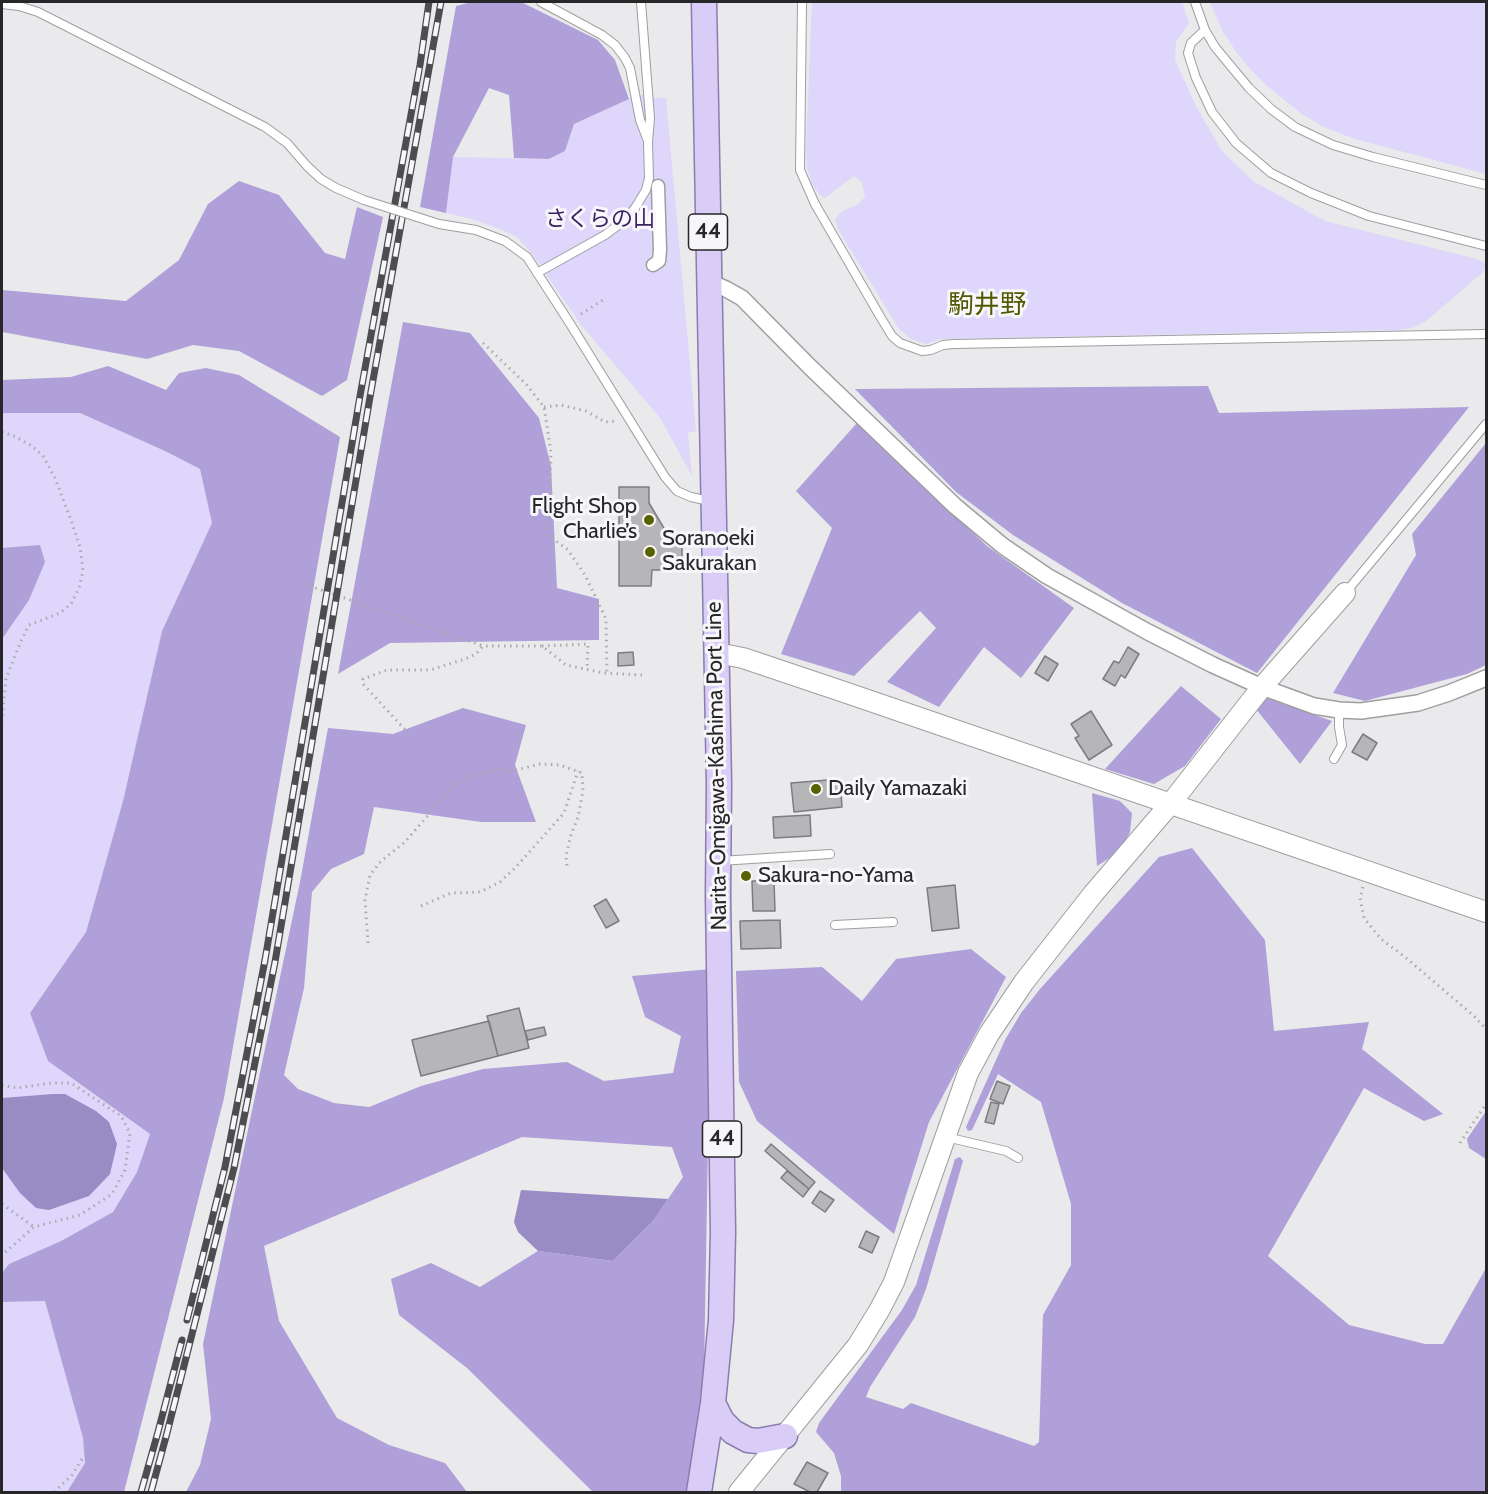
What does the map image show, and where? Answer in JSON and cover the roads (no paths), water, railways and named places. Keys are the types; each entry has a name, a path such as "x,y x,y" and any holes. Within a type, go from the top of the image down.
{"main road":[{"name":"Narita-Omigawa-Kashima Port Line","path":"699,1492 713,1403 721,1320 723,1232 717,653 704,2"},
{"path":"713,1403 722,1421 733,1432 748,1440 759,1441 785,1436"}],"street":[{"path":"653,265 659,261 660,250 658,186"},
{"path":"710,282 742,298 810,367 955,506 1003,546 1047,576 1148,632 1262,687 1314,706 1339,710 1361,711 1418,703 1486,678"},
{"path":"739,1492 858,1345 880,1310 894,1282 968,1073 989,1034 1024,982 1093,894 1171,803 1262,687 1346,593"},
{"path":"717,653 743,658 1486,912"}],"lane":[{"path":"541,2 602,34 625,58 632,77 640,120 648,142"},
{"path":"537,273 605,235 625,220 646,190 649,178 650,97 641,2"},
{"path":"802,2 800,170 815,204 892,336 900,343 922,351 943,345 1486,334"},
{"path":"1195,2 1205,30 1215,47 1271,109 1295,126 1333,146 1486,184"},
{"path":"2,4 20,6 38,12 265,127 287,143 321,179 336,188 364,200 439,224 476,230 505,241 526,257 537,273 665,477 677,491 691,498 713,502"},
{"path":"1205,30 1191,43 1188,53 1196,78 1212,112 1236,143 1271,173 1311,194 1369,216 1486,246"},
{"path":"1346,593 1486,424"},
{"path":"1334,759 1342,745 1339,710"},
{"path":"718,861 830,854"},
{"path":"835,925 893,922"},
{"path":"946,1137 1006,1151 1018,1158"}],"railway":[{"path":"187,1320 225,1167 265,960 429,2"},
{"path":"151,1492 234,1168 275,962 370,397 441,2"},
{"path":"141,1492 182,1340"}],"place":[{"name":"Flight Shop Charlie’s","path":"649,520"},
{"name":"Soranoeki Sakurakan","path":"650,552"},
{"name":"Daily Yamazaki","path":"816,789"},
{"name":"Sakura-no-Yama","path":"746,876"}],"district":[{"name":"駒井野","path":"987,305"}],"park label":[{"name":"さくらの山","path":"600,220"}]}
